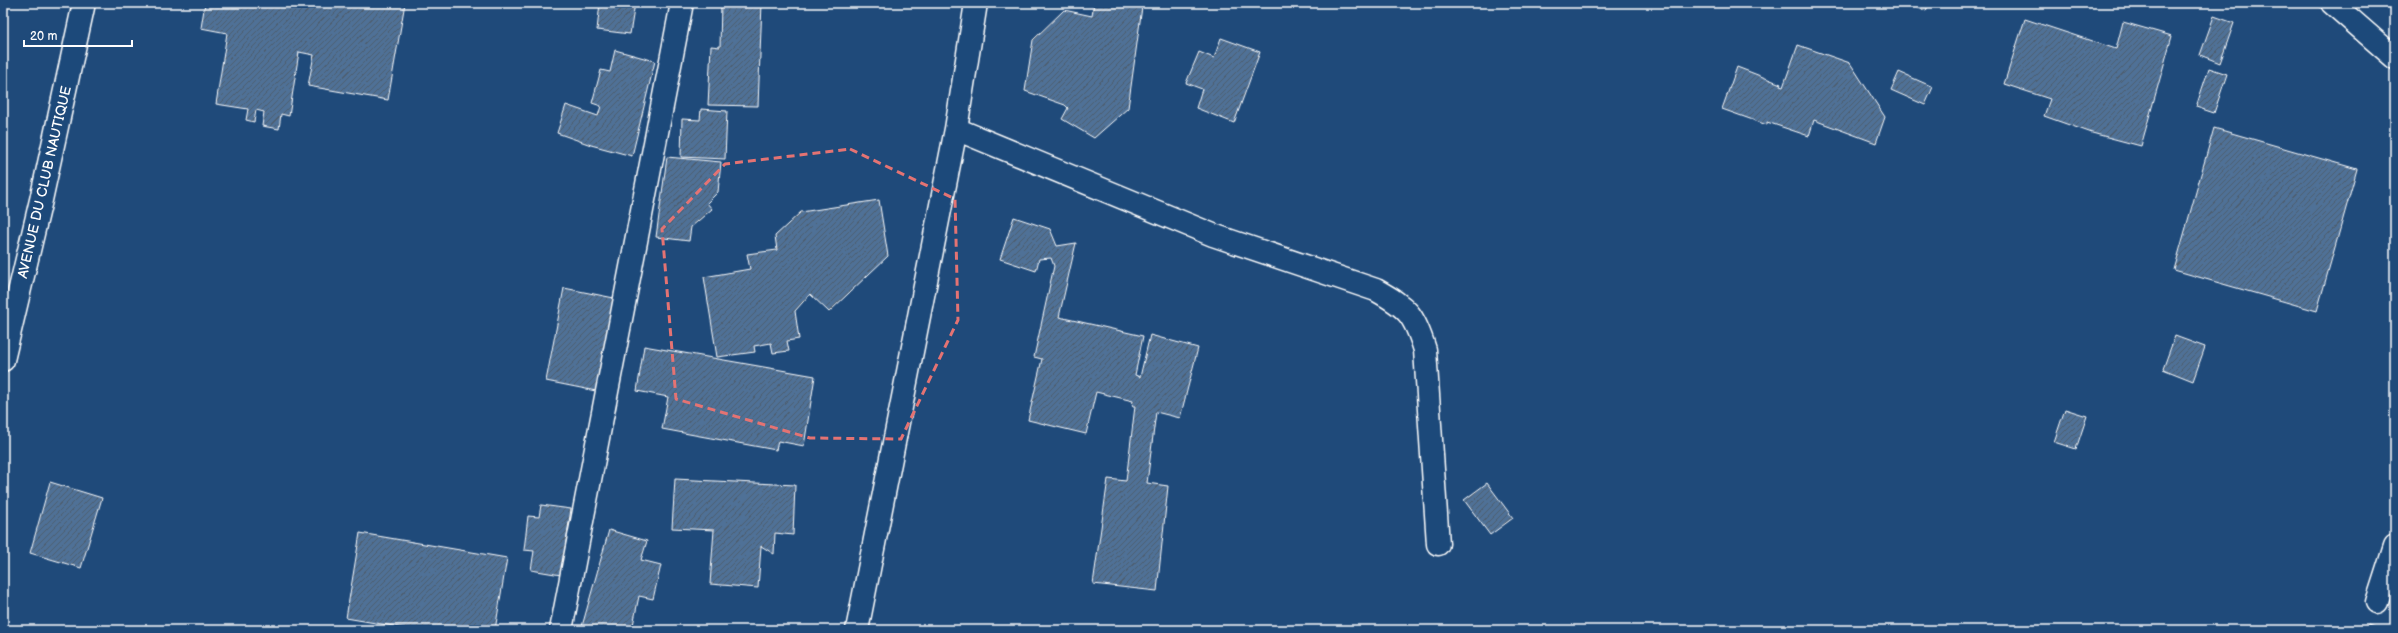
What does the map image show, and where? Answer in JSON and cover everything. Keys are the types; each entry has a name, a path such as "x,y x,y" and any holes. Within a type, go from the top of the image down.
{"street":[{"name":"AVENUE DU CLUB NAUTIQUE","path":"3,360 84,3"},
{"path":"560,630 682,3"},
{"path":"857,630 956,130 976,3"},
{"path":"2332,3 2395,58"},
{"path":"956,130 1213,235 1376,290 1399,303 1417,323 1425,350 1438,544"},
{"path":"2377,602 2395,546"}],"highlighted area":[{"path":"850,149 955,199 958,320 901,439 810,438 676,399 662,229 725,164"}],"building":[{"path":"205,3 405,3 388,100 308,86 314,55 299,52 289,116 281,114 279,129 262,126 264,112 256,110 254,122 246,120 248,109 216,104 227,33 201,28"},
{"path":"600,3 635,3 630,34 597,30"},
{"path":"721,3 762,3 758,106 708,105 711,46 720,47"},
{"path":"1094,3 1117,3 1142,7 1128,108 1094,138 1062,119 1068,108 1065,105 1025,91 1033,40 1064,10 1092,16"},
{"path":"1904,3 1929,3 1926,11"},
{"path":"2214,16 2234,23 2220,63 2200,55"},
{"path":"2025,19 2116,49 2123,22 2172,36 2141,146 2092,133 2044,116 2050,99 2004,84"},
{"path":"1221,38 1260,52 1234,123 1196,108 1202,89 1186,83 1199,52 1214,58"},
{"path":"1798,45 1850,63 1885,117 1876,143 1814,120 1809,136 1767,122 1767,125 1722,109 1737,67 1781,84 1780,86 1783,87"},
{"path":"615,50 655,61 632,156 591,145 557,133 566,105 598,116 601,106 592,103 601,70 610,72"},
{"path":"2209,68 2227,74 2214,113 2196,107"},
{"path":"1899,72 1933,87 1925,105 1891,90"},
{"path":"701,109 727,111 725,159 681,157 682,119 700,120"},
{"path":"2214,128 2357,169 2317,311 2174,270"},
{"path":"667,157 721,162 718,192 707,203 712,209 691,227 689,241 656,237"},
{"path":"879,200 888,256 829,312 810,294 795,311 799,339 787,341 789,351 773,353 771,343 754,346 755,352 717,357 704,277 750,269 747,254 777,250 775,236 801,212"},
{"path":"1014,217 1050,229 1057,246 1076,243 1059,317 1143,336 1135,375 1140,377 1150,335 1198,348 1180,418 1156,412 1147,483 1168,486 1157,591 1093,584 1108,479 1126,481 1135,406 1132,406 1133,401 1096,392 1086,434 1028,420 1042,359 1034,357 1054,266 1051,258 1039,259 1036,271 1000,259"},
{"path":"564,288 614,298 596,391 546,381"},
{"path":"2175,336 2205,347 2193,381 2163,369"},
{"path":"644,346 815,376 804,446 778,441 776,450 662,429 668,397 637,391"},
{"path":"2065,409 2087,416 2076,449 2054,442"},
{"path":"675,479 795,485 793,535 775,533 774,554 761,546 758,588 710,584 714,530 672,528"},
{"path":"50,482 102,498 81,568 30,553"},
{"path":"1487,483 1513,518 1490,535 1464,500"},
{"path":"541,505 571,509 561,575 531,570 534,551 524,550 528,516 539,517"},
{"path":"609,530 647,541 641,560 661,565 653,599 639,596 632,630 581,630"},
{"path":"360,533 507,558 495,630 417,630 346,618"},
{"path":"2368,625 2383,630 2367,630"}]}
